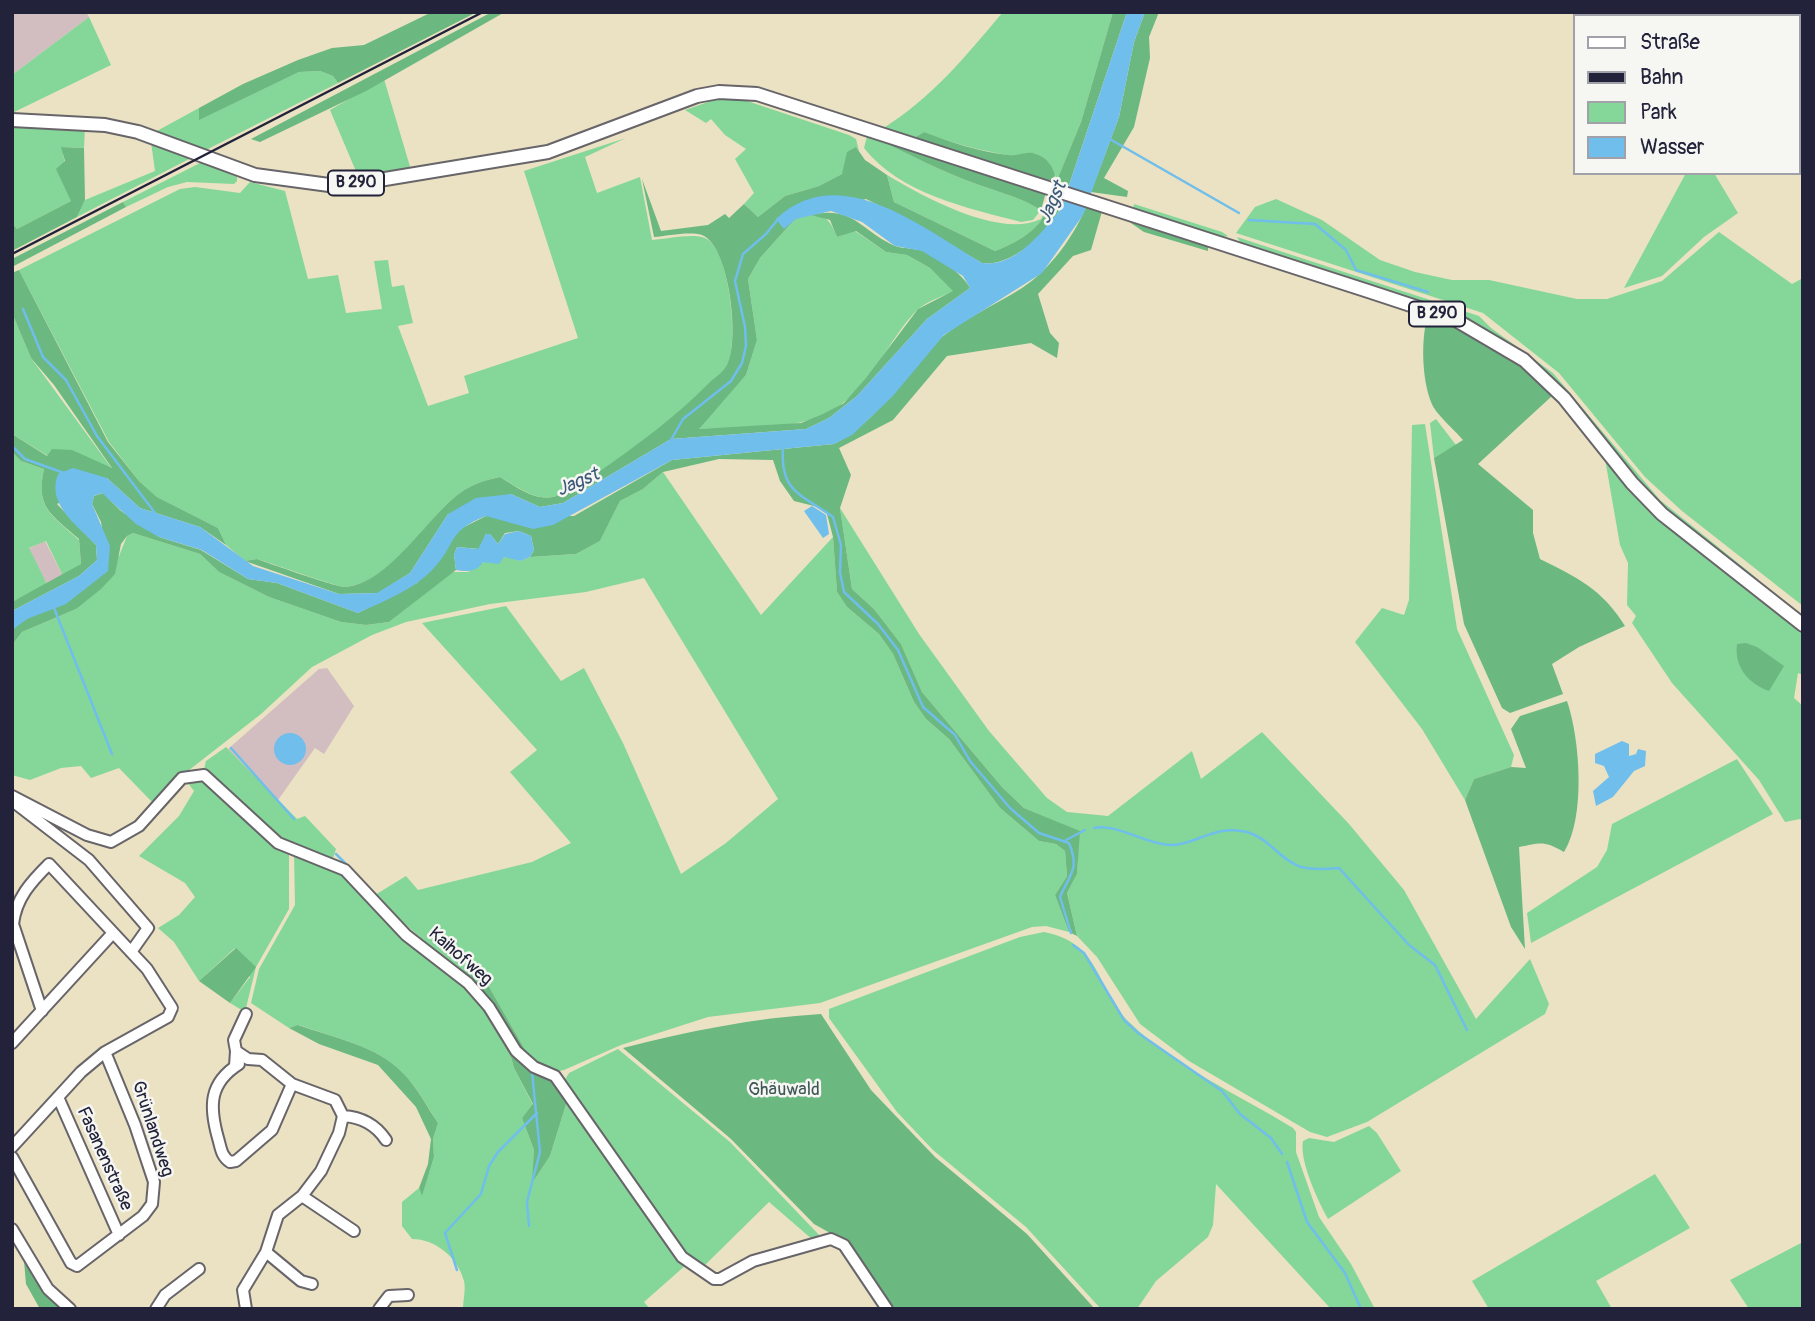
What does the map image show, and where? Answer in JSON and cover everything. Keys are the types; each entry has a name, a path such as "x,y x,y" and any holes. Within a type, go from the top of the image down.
{"main road":[{"name":"B 290","path":"12,120 105,125 138,132 255,175 329,185 367,182 548,152 697,96 719,92 757,94 1104,203 1425,309 1485,335 1524,360 1548,382 1662,514 1803,625"}],"street":[{"name":"Kaihofweg","path":"12,798 87,835 111,842 139,826 182,778 204,775 278,843 345,870 406,934 468,983 489,1007 516,1051 534,1067 555,1076 664,1233 691,1264 713,1279 720,1279 752,1261 831,1239 844,1245 887,1309"},
{"path":"12,798 89,860 148,928 131,952"},
{"path":"12,1147 58,1097 105,1052 171,1013 169,1002 131,952 49,864 28,884 15,911 13,924 42,1011"},
{"path":"12,1043 112,934"},
{"path":"236,1066 234,1040 246,1014"},
{"path":"236,1051 248,1059 262,1060 292,1084 335,1100 343,1116 339,1133 321,1171 302,1196 278,1215 265,1252 243,1290 246,1309"},
{"name":"Grünlandweg","path":"12,1157 71,1262 76,1266 83,1264 143,1216 152,1204 154,1182 135,1125 105,1052"},
{"path":"248,1059 220,1080 212,1096 212,1116 223,1158 230,1162 236,1161 272,1130 292,1084"},
{"name":"Fasanenstraße","path":"58,1097 119,1235"},
{"path":"343,1116 355,1117 379,1130 386,1140"},
{"path":"302,1196 354,1231"},
{"path":"12,1229 48,1289 70,1309"},
{"path":"265,1252 301,1281 312,1284"},
{"path":"156,1309 165,1295 199,1269"},
{"path":"379,1309 389,1296 408,1295"}],"shaded area":[{"path":"12,12 86,12 89,17 12,75"},
{"path":"45,541 63,576 47,584 28,549"},
{"path":"327,668 354,706 324,754 315,748 278,800 228,749 319,669"}],"green space":[{"path":"432,12 477,12 338,83 333,76 320,71 299,72 199,120 199,108 243,84 332,48 364,45"},
{"path":"492,12 505,12 366,91 260,142 251,139"},
{"path":"1003,12 1113,12 1081,122 1057,180 1048,162 1035,153 1007,155 965,146 924,132 914,138 882,129 933,90"},
{"path":"1113,12 1127,12 1069,185 1057,180 1081,122"},
{"path":"1145,12 1159,12 1149,37 1150,58 1134,127 1104,178 1128,191 1127,197 1091,192 1119,117 1134,42"},
{"path":"89,17 111,65 12,113 12,75"},
{"path":"320,71 333,76 338,83 204,151 155,132 199,108 200,119 299,72"},
{"path":"384,79 411,170 358,176 330,110"},
{"path":"741,99 849,135 856,139 859,151 856,147 842,174 819,186 785,196 758,217 744,204 754,193 735,159 746,149 725,135 711,119 706,123 685,110 714,100"},
{"path":"12,125 85,128 84,148 62,147 71,201 17,229 12,223"},
{"path":"924,132 986,152 1039,155 1053,169 1053,181 1036,178 914,138"},
{"path":"868,133 888,140 887,143 951,174 1041,210 1033,220 1021,222 936,197 896,177 879,164 864,148"},
{"path":"626,138 585,157 597,193 640,177 652,240 700,237 714,246 721,260 730,299 732,341 726,368 671,420 617,461 570,491 553,497 539,497 500,477 474,485 447,504 407,548 378,574 362,583 345,587 257,559 245,561 226,545 218,528 157,497 139,481 109,442 19,270 180,189 195,187 240,193 250,182 285,191 308,279 338,275 346,313 382,309 374,261 388,260 392,287 404,285 413,323 398,326 428,406 469,393 464,376 578,338 524,171"},
{"path":"888,140 1046,192 1041,210 1016,198 964,180 886,143"},
{"path":"151,142 193,157 77,217 85,200 155,171"},
{"path":"61,147 84,148 85,200 77,217 12,251 12,223 17,229 71,201 56,169 65,161"},
{"path":"856,147 865,160 887,175 894,202 995,251 1031,231 1044,216 1053,196 1064,200 1042,234 1031,244 1019,253 994,263 982,263 905,218 866,199 795,219 760,258 748,279 757,340 746,375 699,429 801,423 844,403 918,309 953,291 930,268 907,255 886,252 856,231 837,237 830,220 811,215 826,213 848,217 895,246 923,251 949,266 970,288 927,319 857,396 829,418 806,429 671,439 563,503 540,507 511,494 448,514 410,573 378,593 339,594 245,561 257,559 339,586 361,583 392,562 447,504 474,485 500,477 532,495 546,498 572,489 600,471 682,408 724,370 731,353 733,337 730,295 720,257 712,243 702,235 654,237 642,179 661,231 708,225 725,214 729,218 744,204 758,217 785,196 819,186 842,174 847,152"},
{"path":"202,162 237,177 237,181 234,184 187,182 168,187 126,207 123,202"},
{"path":"887,175 962,213 1005,224 1024,224 1041,219 1053,196 1044,216 1031,231 995,251 894,202"},
{"path":"1685,175 1715,175 1738,213 1704,237 1662,276 1624,288"},
{"path":"1276,199 1322,220 1380,260 1415,272 1452,280 1489,280 1577,299 1607,299 1662,281 1719,232 1792,284 1803,278 1803,606 1682,511 1645,477 1559,373 1483,313 1236,233 1255,207"},
{"path":"123,202 126,207 12,267 12,259"},
{"path":"1087,204 1103,208 1091,250 1073,256 1038,294 1050,333 1059,343 1057,358 1031,343 947,356 893,420 839,448 851,475 840,508 852,589 874,609 901,644 922,692 1002,787 1024,808 1080,831 1077,874 1067,893 1077,936 1069,932 1055,895 1067,876 1065,851 1056,844 1039,841 1000,808 949,739 926,719 914,702 893,654 879,634 847,607 837,592 833,537 827,514 818,507 794,501 780,481 773,460 719,459 663,472 643,489 620,501 600,541 576,554 530,557 534,550 531,536 519,531 505,533 498,544 490,534 486,534 479,549 457,547 454,555 456,570 389,622 366,625 341,622 269,597 219,572 200,554 133,533 121,544 115,574 101,589 76,609 22,632 12,645 12,630 18,624 108,571 101,522 92,504 94,496 103,493 121,511 159,537 201,550 248,579 277,583 358,613 417,583 458,530 486,516 574,516 672,460 834,444 876,412 942,337 1022,288 1042,272 1069,239"},
{"path":"1134,204 1228,236 1219,238 1133,210"},
{"path":"811,215 828,221 837,237 855,231 886,252 907,255 930,268 954,291 916,311 864,382 843,403 828,413 811,420 774,427 698,429 746,375 757,340 748,279 760,258 795,219"},
{"path":"1125,219 1208,244 1208,251 1144,232"},
{"path":"1237,237 1479,316 1491,328 1553,373 1660,500 1759,580 1754,582 1664,510 1512,346 1462,316 1242,245"},
{"path":"19,270 108,442 139,481 157,497 218,528 226,545 200,527 140,508 107,478 57,504 96,545 97,560 79,576 12,611 12,602 81,564 79,539 54,517 44,502 44,469 21,461 12,452 12,434 47,456 52,449 72,450 112,468 54,385 31,358 12,313 12,273"},
{"path":"12,313 31,358 113,470 48,456 12,434"},
{"path":"1436,317 1506,354 1552,396 1478,464 1533,510 1533,533 1540,559 1588,586 1607,603 1625,626 1579,647 1552,664 1563,694 1510,713 1502,708 1464,624 1434,458 1463,440 1433,407 1424,371 1427,318"},
{"path":"1436,419 1456,445 1434,458 1430,423"},
{"path":"1425,424 1457,629 1514,755 1511,767 1474,779 1465,800 1422,729 1355,642 1382,608 1404,615 1409,600 1412,425"},
{"path":"12,452 21,461 44,469 44,502 54,517 79,540 81,564 63,576 46,541 29,548 47,584 12,602"},
{"path":"1605,459 1803,628 1803,675 1798,673 1794,698 1803,706 1803,822 1800,819 1785,822 1759,780 1672,683 1632,623 1636,616 1627,605 1628,563 1620,545"},
{"path":"663,472 761,615 833,537 837,592 847,607 879,634 893,654 914,702 926,719 949,739 1000,808 1039,841 1056,844 1065,851 1067,876 1055,895 1069,932 1046,926 1032,927 820,1003 708,1017 621,1045 564,1070 555,1072 532,1062 488,985 447,960 406,925 403,926 375,895 406,876 418,890 532,862 571,843 510,772 537,750 422,623 506,606 561,681 584,668 623,743 681,874 726,843 778,799 644,578 586,592 490,604 406,622 372,635 312,667 261,714 184,774 154,804 119,768 91,778 81,766 61,768 30,780 12,775 12,645 22,632 76,609 119,556 127,536 133,533 200,554 219,572 269,597 341,622 366,625 389,622 452,572 468,572 483,562 510,556 521,561 530,557 576,554 600,541 620,501 643,489"},
{"path":"840,508 919,634 989,731 1047,798 1067,812 1108,816 1192,751 1201,779 1262,732 1349,824 1404,890 1476,1019 1530,959 1549,1004 1545,1014 1367,1122 1327,1137 1310,1132 1189,1061 1140,1024 1097,957 1077,936 1067,893 1077,874 1079,831 1024,808 1002,787 922,692 901,644 874,609 852,589"},
{"path":"1746,643 1757,647 1784,666 1769,691 1755,684 1740,667 1737,644"},
{"path":"1567,701 1578,756 1576,819 1564,852 1542,844 1519,847 1525,949 1511,927 1465,800 1474,779 1511,767 1526,768 1511,729 1520,716"},
{"path":"226,747 297,819 305,816 336,849 333,858 286,844 210,776 204,769 206,761"},
{"path":"1737,759 1773,814 1531,943 1527,913 1597,867 1607,850 1612,824"},
{"path":"202,776 287,849 289,855 289,909 256,967 245,1012 230,1003 250,977 235,948 199,981 174,942 158,928 179,915 195,897 185,883 139,856 179,816 194,791 185,779"},
{"path":"294,853 333,865 470,987 507,1042 514,1068 533,1105 522,1118 534,1150 533,1181 550,1156 568,1098 687,1264 644,1302 650,1309 463,1309 465,1284 457,1265 437,1246 412,1239 402,1226 402,1202 419,1188 422,1195 434,1157 433,1139 438,1123 417,1090 392,1063 367,1049 299,1025 289,1028 251,1003 259,969 295,905"},
{"path":"403,926 447,960 488,985 532,1062 515,1045 494,1009"},
{"path":"1044,932 1077,946 1095,968 1118,1009 1129,1022 1166,1053 1293,1128 1296,1132 1296,1152 1319,1217 1351,1264 1375,1309 1331,1309 1216,1184 1213,1225 1208,1237 1156,1281 1137,1309 1101,1309 1026,1227 933,1150 897,1112 829,1018 829,1009 1020,937"},
{"path":"236,948 256,967 230,1003 199,981"},
{"name":"Ghäuwald","path":"821,1014 871,1090 935,1157 1027,1234 1095,1309 887,1309 839,1238 814,1224 731,1139 623,1048 722,1026"},
{"path":"298,1025 367,1049 392,1063 413,1084 438,1123 433,1139 434,1157 422,1196 419,1188 428,1164 431,1139 416,1107 378,1065 319,1044 289,1028"},
{"path":"507,1042 556,1082 568,1098 550,1156 532,1183 534,1150 522,1118 533,1104 514,1068"},
{"path":"618,1049 730,1142 821,1237 813,1240 769,1202 703,1267 682,1253 564,1081 569,1073"},
{"path":"1369,1126 1377,1133 1401,1171 1328,1219 1307,1169 1303,1141 1309,1138 1334,1142"},
{"path":"1655,1174 1690,1228 1596,1281 1612,1309 1489,1309 1472,1281"},
{"path":"1803,1242 1803,1309 1749,1309 1730,1280"},
{"path":"24,1261 37,1282 61,1309 40,1309 26,1284"}],"water":[{"path":"1127,12 1145,12 1134,42 1119,117 1083,215 1042,273 944,335 892,397 852,435 834,444 672,460 553,525 533,529 486,516 458,532 434,568 417,583 358,613 277,583 248,579 202,550 159,537 136,524 102,493 94,496 92,504 110,546 108,571 66,604 27,619 12,630 12,611 79,576 97,560 96,545 72,522 56,495 58,474 73,468 107,478 140,508 200,527 253,566 339,594 377,593 410,573 448,514 476,498 511,494 540,507 563,503 671,439 806,429 829,418 857,396 927,319 970,288 963,276 922,251 895,246 862,222 831,211 796,219 784,229 776,219 801,202 827,196 853,197 880,205 907,218 982,263 1006,260 1036,238 1061,209"},
{"path":"812,506 826,515 829,534 823,538 804,511"},
{"path":"519,531 531,536 534,550 530,557 521,561 504,557 499,564 483,562 478,568 456,570 454,555 457,547 478,549 486,534 490,534 498,544 505,534"},
{"path":"290,733 301,738 306,749 301,760 290,765 279,760 274,749 279,738"},
{"path":"1622,741 1629,744 1629,756 1636,754 1638,749 1646,751 1645,766 1634,771 1613,797 1596,806 1593,791 1609,777 1604,766 1595,763 1595,754"}],"waterway":[{"path":"1108,138 1239,213"},
{"path":"671,440 683,419 731,381 742,363 746,346 745,327 735,281 743,254 766,234 779,218"},
{"path":"1249,220 1315,224 1346,250 1356,270 1428,292"},
{"path":"23,309 43,357 66,380 97,436 155,513"},
{"path":"12,446 25,459 64,473"},
{"path":"783,449 785,475 790,484 803,497 833,517 841,545 840,572 844,592 878,624 898,650 923,707 955,735 970,761 1010,808 1039,833 1069,843 1074,866 1060,897 1071,933"},
{"path":"54,608 112,754"},
{"path":"231,748 294,819"},
{"path":"1094,828 1113,829 1152,842 1173,845 1216,832 1236,830 1255,835 1301,867 1339,868 1409,945 1435,965 1467,1030"},
{"path":"1066,840 1085,830"},
{"path":"336,854 349,867"},
{"path":"368,887 404,925"},
{"path":"1073,945 1084,953 1124,1020 1138,1033 1222,1091 1240,1114 1271,1138 1282,1154"},
{"path":"529,1226 527,1202 540,1152 532,1072"},
{"path":"457,1270 445,1233 481,1194 489,1166 498,1152 537,1113"},
{"path":"1287,1162 1307,1222 1345,1273 1361,1309"}],"railway":[{"path":"12,254 483,12"}],"water label":[{"name":"Jagst","path":"1053,203"},
{"name":"Jagst","path":"578,483"}]}
